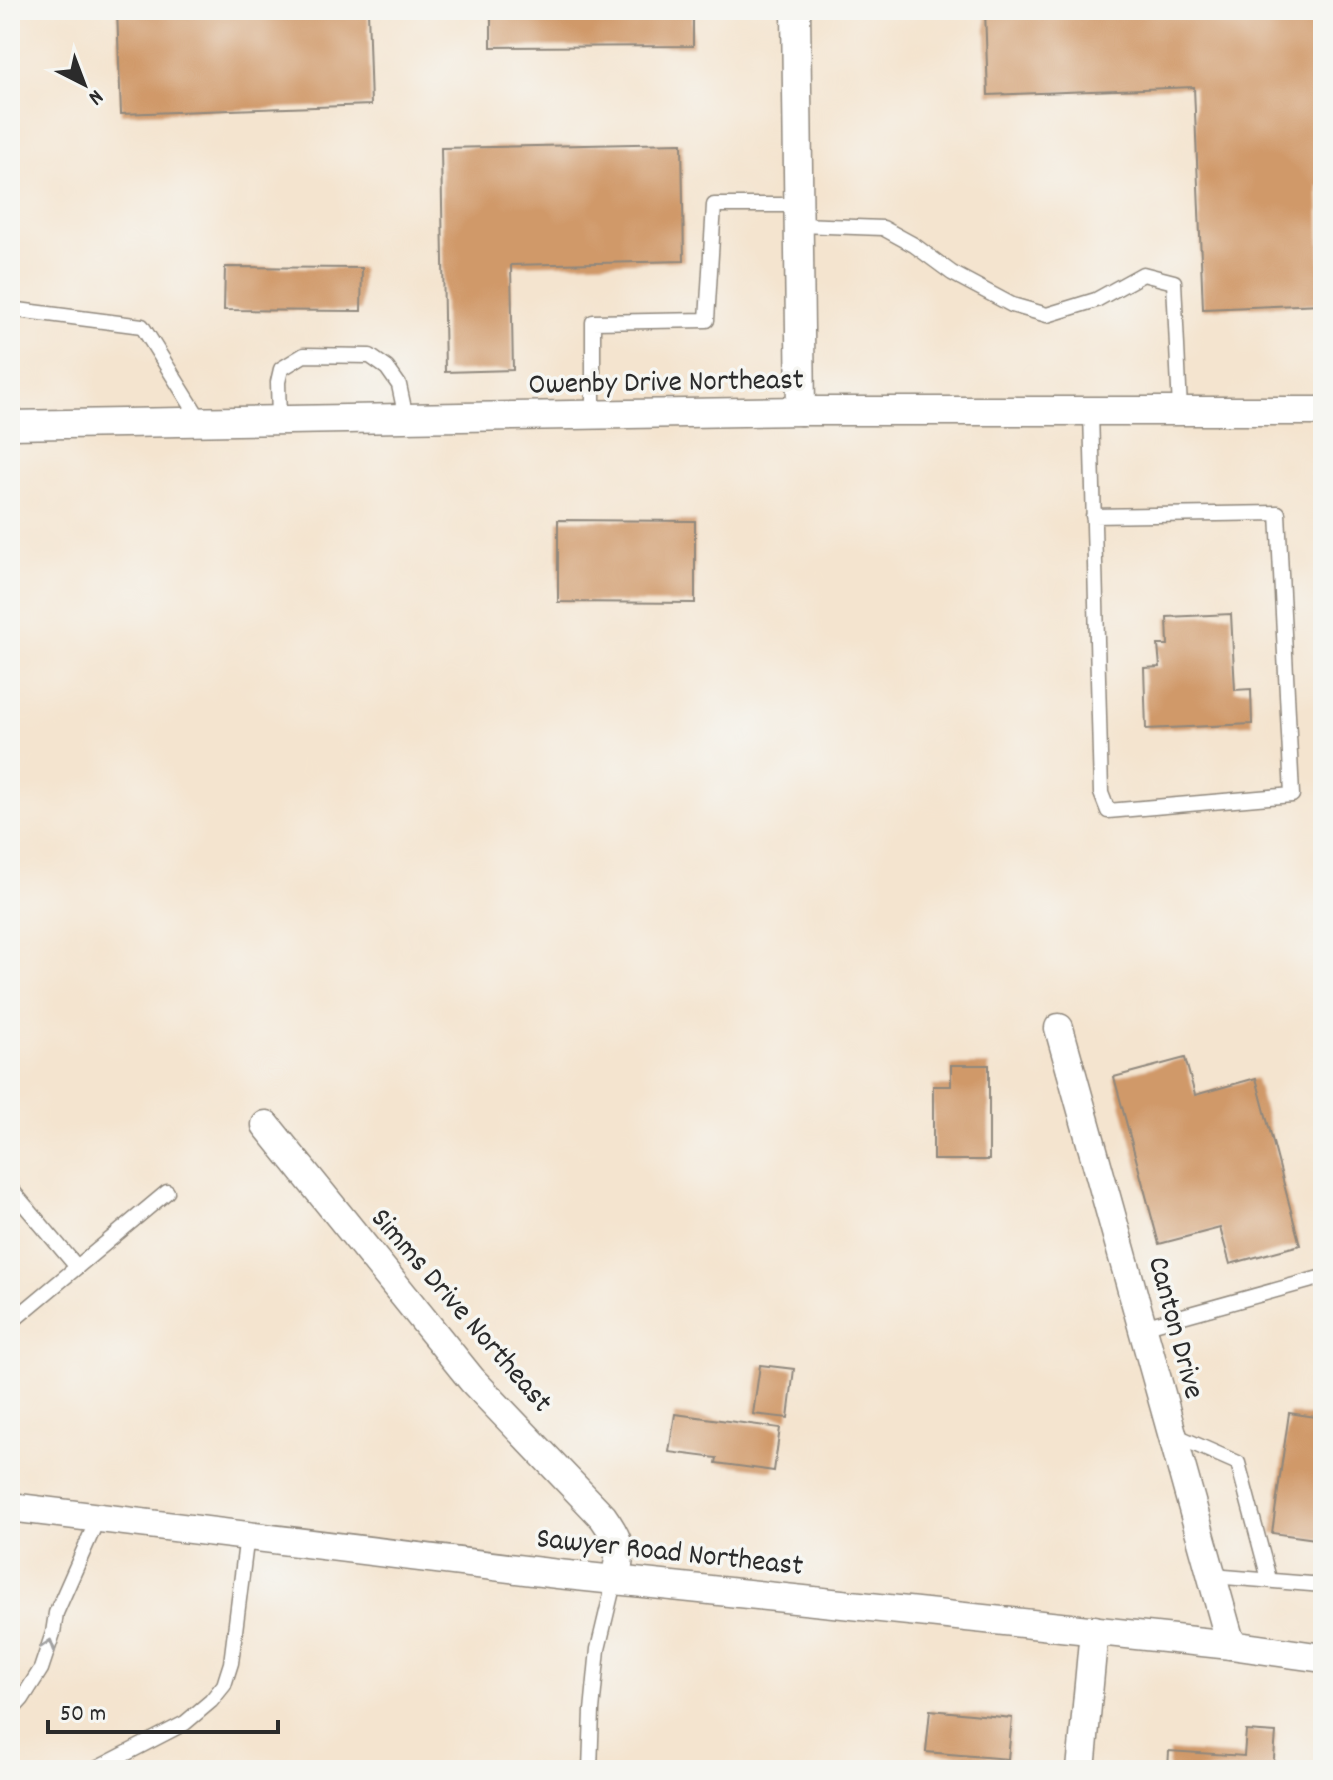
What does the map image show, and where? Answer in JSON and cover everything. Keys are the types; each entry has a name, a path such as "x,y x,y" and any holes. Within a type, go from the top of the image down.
{"street":[{"path":"796,10 801,411"},
{"name":"Owenby Drive Northeast","path":"10,425 801,411 1323,411"},
{"name":"Canton Drive","path":"1059,1028 1231,1645"},
{"name":"Simms Drive Northeast","path":"266,1125 472,1380 603,1517 616,1535 621,1555 615,1578"},
{"name":"Sawyer Road Northeast","path":"10,1507 615,1578 1231,1645 1323,1658"},
{"path":"1081,1770 1094,1630"}],"lane":[{"path":"593,415 593,322 707,320 714,205 883,228 914,245 952,273 1012,305 1047,315 1096,300 1143,274 1174,282 1180,410"},
{"path":"10,309 142,326 201,421"},
{"path":"279,420 278,382 281,369 304,355 370,356 387,368 399,385 406,418"},
{"path":"1091,411 1093,516 1101,793 1108,811 1292,795 1278,513 1093,516"},
{"path":"10,1188 77,1267"},
{"path":"10,1323 167,1192"},
{"path":"1143,1327 1323,1277"},
{"path":"1172,1434 1238,1463 1269,1579"},
{"path":"10,1712 41,1669 61,1599 98,1518"},
{"path":"104,1768 185,1723 224,1685 231,1663 247,1535"},
{"path":"1212,1576 1323,1585"},
{"path":"590,1770 598,1649 615,1578"}],"building":[{"path":"117,10 368,10 371,105 121,114"},
{"path":"491,10 693,10 693,46 491,47"},
{"path":"985,10 1323,10 1323,186 1318,186 1322,304 1203,309 1194,87 988,95"},
{"path":"682,143 684,261 511,265 513,370 445,372 441,148"},
{"path":"225,267 362,268 361,311 224,310"},
{"path":"558,520 695,521 695,603 558,602"},
{"path":"1231,614 1235,690 1251,689 1252,724 1146,729 1144,668 1160,667 1158,645 1168,645 1167,617"},
{"path":"1185,1058 1195,1095 1256,1078 1300,1245 1230,1264 1220,1228 1159,1244 1114,1077"},
{"path":"951,1065 989,1065 989,1160 933,1160 933,1086 951,1086"},
{"path":"760,1365 794,1369 788,1418 753,1414"},
{"path":"1289,1413 1323,1418 1323,1540 1272,1533"},
{"path":"675,1414 780,1428 774,1471 716,1463 717,1458 669,1452"},
{"path":"930,1710 1012,1718 1008,1759 926,1752"},
{"path":"1246,1731 1276,1733 1273,1770 1168,1770 1169,1751 1244,1756"}]}
